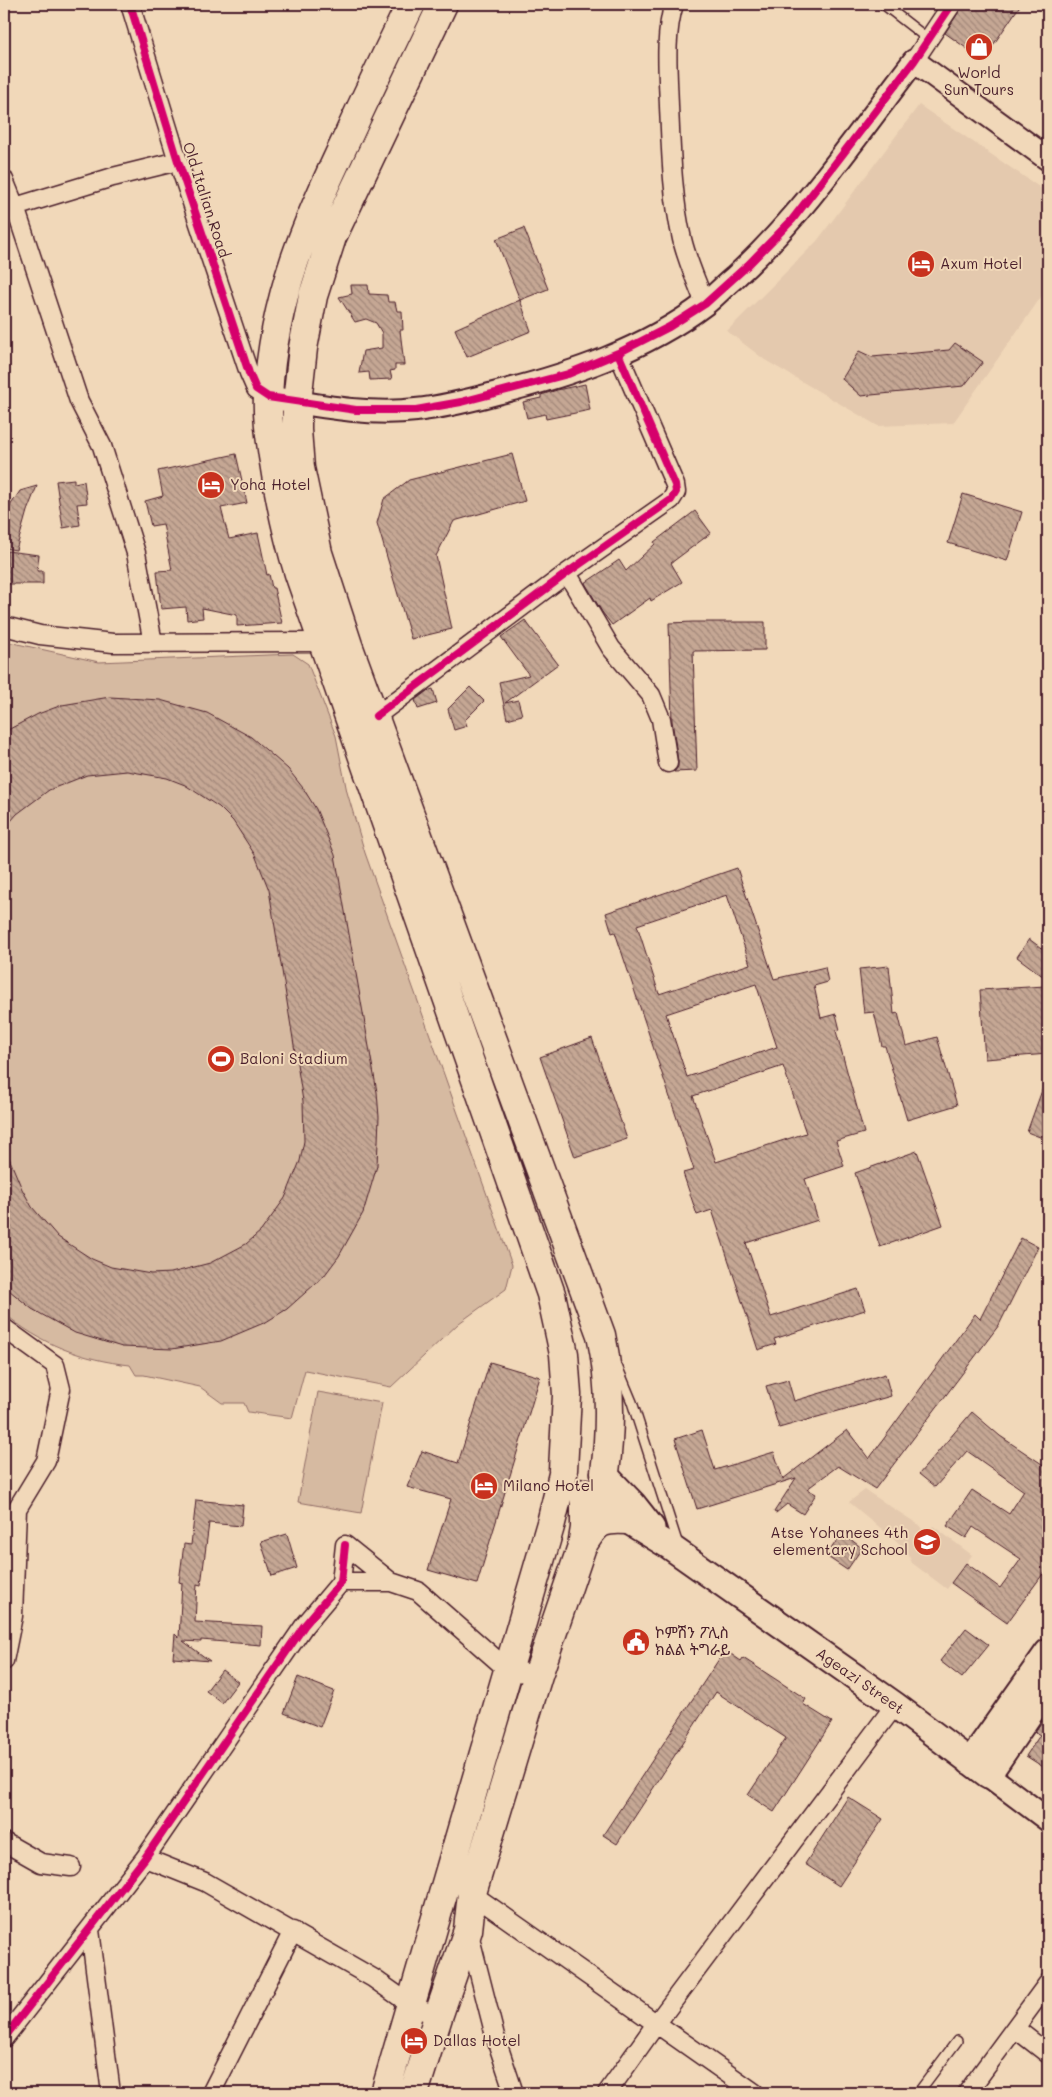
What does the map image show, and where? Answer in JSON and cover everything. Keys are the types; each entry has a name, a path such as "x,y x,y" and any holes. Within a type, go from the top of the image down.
{"main road":[{"path":"411,4 313,208 298,249 279,311 274,344 268,397 271,443 289,543 321,642 551,1294 564,1354 568,1395 563,1472 568,1486 573,1490 596,1483"},
{"path":"444,4 332,237 313,296 303,348 297,402 296,430 300,468 312,526 348,645 376,716 601,1335 606,1357 610,1400 596,1483 614,1513 675,1551"},
{"path":"385,2093 551,1523 565,1464 573,1455 586,1452 601,1461 582,1546 538,1675 472,1893 468,1930 414,2093"},
{"path":"596,1483 675,1551"},
{"path":"582,1546 594,1526 601,1522 608,1519 628,1520"},
{"name":"Ageazi Street","path":"675,1551 895,1705 979,1768"},
{"path":"979,1768 1048,1652"},
{"path":"979,1768 1048,1687"}],"street":[{"name":"Old Italian Road","path":"130,4 178,161 249,373 256,389 268,397"},
{"path":"674,4 670,24 667,62 670,139 677,217 683,242 705,304"},
{"path":"268,397 356,410 416,410 461,402 568,374 618,353 669,327 705,304 748,265 792,220 914,61 952,4"},
{"path":"914,61 1048,159"},
{"path":"15,207 113,177 178,161"},
{"path":"4,180 15,207 79,401 102,446 136,554 153,643"},
{"path":"376,716 567,573 671,500 676,492 675,485 618,353"},
{"path":"567,573 611,648 651,696 661,719 668,763"},
{"path":"4,626 40,635 113,643 321,642"},
{"path":"4,1328 56,1365 61,1389 46,1461 9,1522 4,1525"},
{"path":"4,1661 13,1616 17,1509"},
{"path":"4,2038 145,1858 304,1626 341,1582 345,1546 391,1582"},
{"path":"341,1582 391,1582 418,1591 508,1670 538,1675"},
{"path":"607,2093 656,2024 895,1705"},
{"name":"Ageazi Street","path":"979,1768 1048,1820"},
{"path":"4,1842 41,1864 71,1867"},
{"path":"145,1858 205,1882 373,1978 411,2005 438,2017"},
{"path":"447,1879 472,1893 755,2093"},
{"path":"90,1930 111,2093"},
{"path":"468,1930 494,2036 514,2093"},
{"path":"211,2093 293,1931"},
{"path":"967,2093 1016,2029 1048,1983"},
{"path":"1016,2029 1048,2054"}],"lane":[{"path":"883,4 928,39"},
{"path":"601,1335 632,1402 675,1551"},
{"path":"918,2093 957,2041"}],"shaded area":[{"name":"Axum Hotel","path":"919,105 1048,193 1048,287 953,423 878,426 765,360 727,331 817,241"},
{"name":"Baloni Stadium","path":"4,641 99,662 293,654 308,664 336,736 347,792 365,853 512,1265 506,1289 459,1323 391,1387 305,1370 292,1418 248,1412 244,1403 222,1403 200,1387 136,1375 130,1365 79,1355 63,1349 32,1334 4,1313"},
{"path":"318,1392 382,1403 361,1513 298,1502"},
{"name":"Atse Yohanees 4th elementary School","path":"865,1490 919,1525 926,1536 933,1526 972,1555 947,1589 912,1563 906,1549 849,1502"}],"building":[{"path":"964,4 1021,4 983,60 945,33"},
{"path":"524,228 548,289 520,300 496,239"},
{"path":"351,285 368,285 369,294 387,295 388,302 395,302 397,311 402,311 403,330 400,330 404,365 395,365 395,370 390,371 392,379 370,380 369,372 359,373 363,351 382,348 382,333 376,323 366,319 355,322 339,297 352,294"},
{"path":"520,300 531,331 467,357 455,329"},
{"path":"955,343 983,362 964,386 861,396 842,379 859,351 872,357 949,350"},
{"path":"585,384 590,410 546,419 545,414 527,418 523,402 541,398 541,395 557,390"},
{"path":"236,454 247,503 221,508 229,539 258,533 267,575 269,574 272,588 274,588 282,623 237,626 237,615 202,608 203,618 187,620 186,607 161,609 157,571 172,570 163,524 151,526 145,501 163,496 158,471"},
{"path":"512,454 525,501 454,521 436,556 452,629 411,639 377,523 384,499 409,480"},
{"path":"74,479 74,483 84,481 87,503 77,504 80,525 63,528 56,481"},
{"path":"37,486 27,511 16,550 4,548 4,515 20,491"},
{"path":"963,494 1022,512 1007,561 948,543"},
{"path":"695,511 711,533 671,563 682,582 651,601 650,598 612,625 585,583 619,560 626,571 655,544 654,542"},
{"path":"7,551 39,555 37,571 43,571 43,584 7,584"},
{"path":"525,620 558,664 505,703 518,700 522,715 507,719 499,682 529,675 501,637"},
{"path":"765,622 765,650 693,651 697,771 674,772 678,767 678,761 672,721 669,623"},
{"path":"470,687 484,701 465,720 467,726 454,730 448,709"},
{"path":"433,689 437,703 418,709 415,700"},
{"path":"110,697 160,700 207,713 251,737 288,769 303,788 316,809 335,855 377,1092 379,1117 377,1166 363,1213 339,1256 324,1276 287,1309 266,1322 221,1341 172,1349 122,1347 75,1333 32,1309 4,1286 4,1146 22,1189 32,1207 58,1237 92,1259 111,1267 151,1274 171,1273 210,1263 246,1244 261,1231 285,1198 300,1161 304,1141 303,1101 269,890 255,855 233,821 219,807 185,785 167,778 127,771 87,775 49,790 17,814 4,829 4,732 38,714 62,705"},
{"path":"737,868 774,979 825,967 828,982 814,986 821,1018 836,1014 840,1030 836,1031 864,1133 836,1141 844,1166 805,1179 818,1220 746,1243 771,1317 858,1289 865,1310 774,1339 776,1344 758,1350 712,1210 697,1215 683,1173 694,1170 615,932 612,933 606,913","holes":["727,895 750,964 659,994 637,925","756,984 777,1047 687,1077 666,1014","783,1066 806,1133 716,1162 693,1096"]},
{"path":"1029,939 1048,953 1048,980 1017,957"},
{"path":"889,966 894,1014 898,1013 906,1046 937,1037 957,1105 907,1120 885,1046 882,1046 874,1012 864,1013 859,969"},
{"path":"1045,986 1048,1054 985,1059 980,990"},
{"path":"592,1038 627,1139 575,1157 540,1057"},
{"path":"1045,1082 1048,1082 1048,1130 1045,1139 1027,1132"},
{"path":"917,1151 943,1225 880,1247 855,1173"},
{"path":"1021,1238 1038,1247 999,1325 875,1489 838,1466 807,1489 816,1494 803,1514 787,1504 776,1513 774,1512 796,1478 697,1509 675,1439 702,1430 715,1470 774,1452 783,1479 847,1430 869,1459 975,1314 980,1319"},
{"path":"490,1362 540,1377 477,1584 428,1570 451,1499 407,1487 422,1451 458,1463"},
{"path":"885,1374 891,1396 779,1428 766,1386 788,1380 794,1401"},
{"path":"972,1412 1000,1436 1048,1468 1048,1567 1007,1623 951,1583 966,1563 1000,1588 1021,1559 973,1527 966,1538 947,1526 972,1490 1009,1514 1024,1491 967,1451 935,1487 919,1474"},
{"path":"196,1500 243,1505 241,1526 209,1523 201,1585 197,1584 195,1622 262,1626 261,1645 201,1640 201,1642 183,1641 210,1661 173,1658 175,1634 179,1638 182,1583 179,1582 184,1544 191,1545"},
{"path":"842,1533 862,1548 847,1570 826,1556"},
{"path":"287,1534 297,1568 272,1576 261,1542"},
{"path":"966,1628 989,1645 962,1678 940,1661"},
{"path":"725,1650 741,1661 743,1658 806,1699 803,1704 832,1722 774,1812 748,1795 786,1738 716,1692 617,1844 603,1835"},
{"path":"222,1670 238,1682 222,1703 206,1691"},
{"path":"298,1677 334,1691 320,1727 284,1713"},
{"path":"1048,1712 1048,1770 1026,1756 1040,1735 1035,1732"},
{"path":"848,1797 883,1819 839,1886 805,1864"}],"cycle path":[{"path":"130,4 178,161 256,389 268,397 356,410 416,410 461,402 568,374 618,353 669,327 705,304 748,265 792,220 914,61 952,4"},
{"path":"376,716 567,573 671,500 676,492 675,485 618,353"},
{"path":"4,2038 145,1858 304,1626 341,1582 345,1545"}],"place":[{"name":"World Sun Tours","path":"979,47"},
{"name":"Axum Hotel","path":"921,264"},
{"name":"Yoha Hotel","path":"211,485"},
{"name":"Baloni Stadium","path":"221,1059"},
{"name":"Milano Hotel","path":"484,1486"},
{"name":"Atse Yohanees 4th elementary School","path":"927,1542"},
{"name":"ኮምሽን ፖሊስ ክልል ትግራይ","path":"636,1642"},
{"name":"Dallas Hotel","path":"414,2041"}]}
